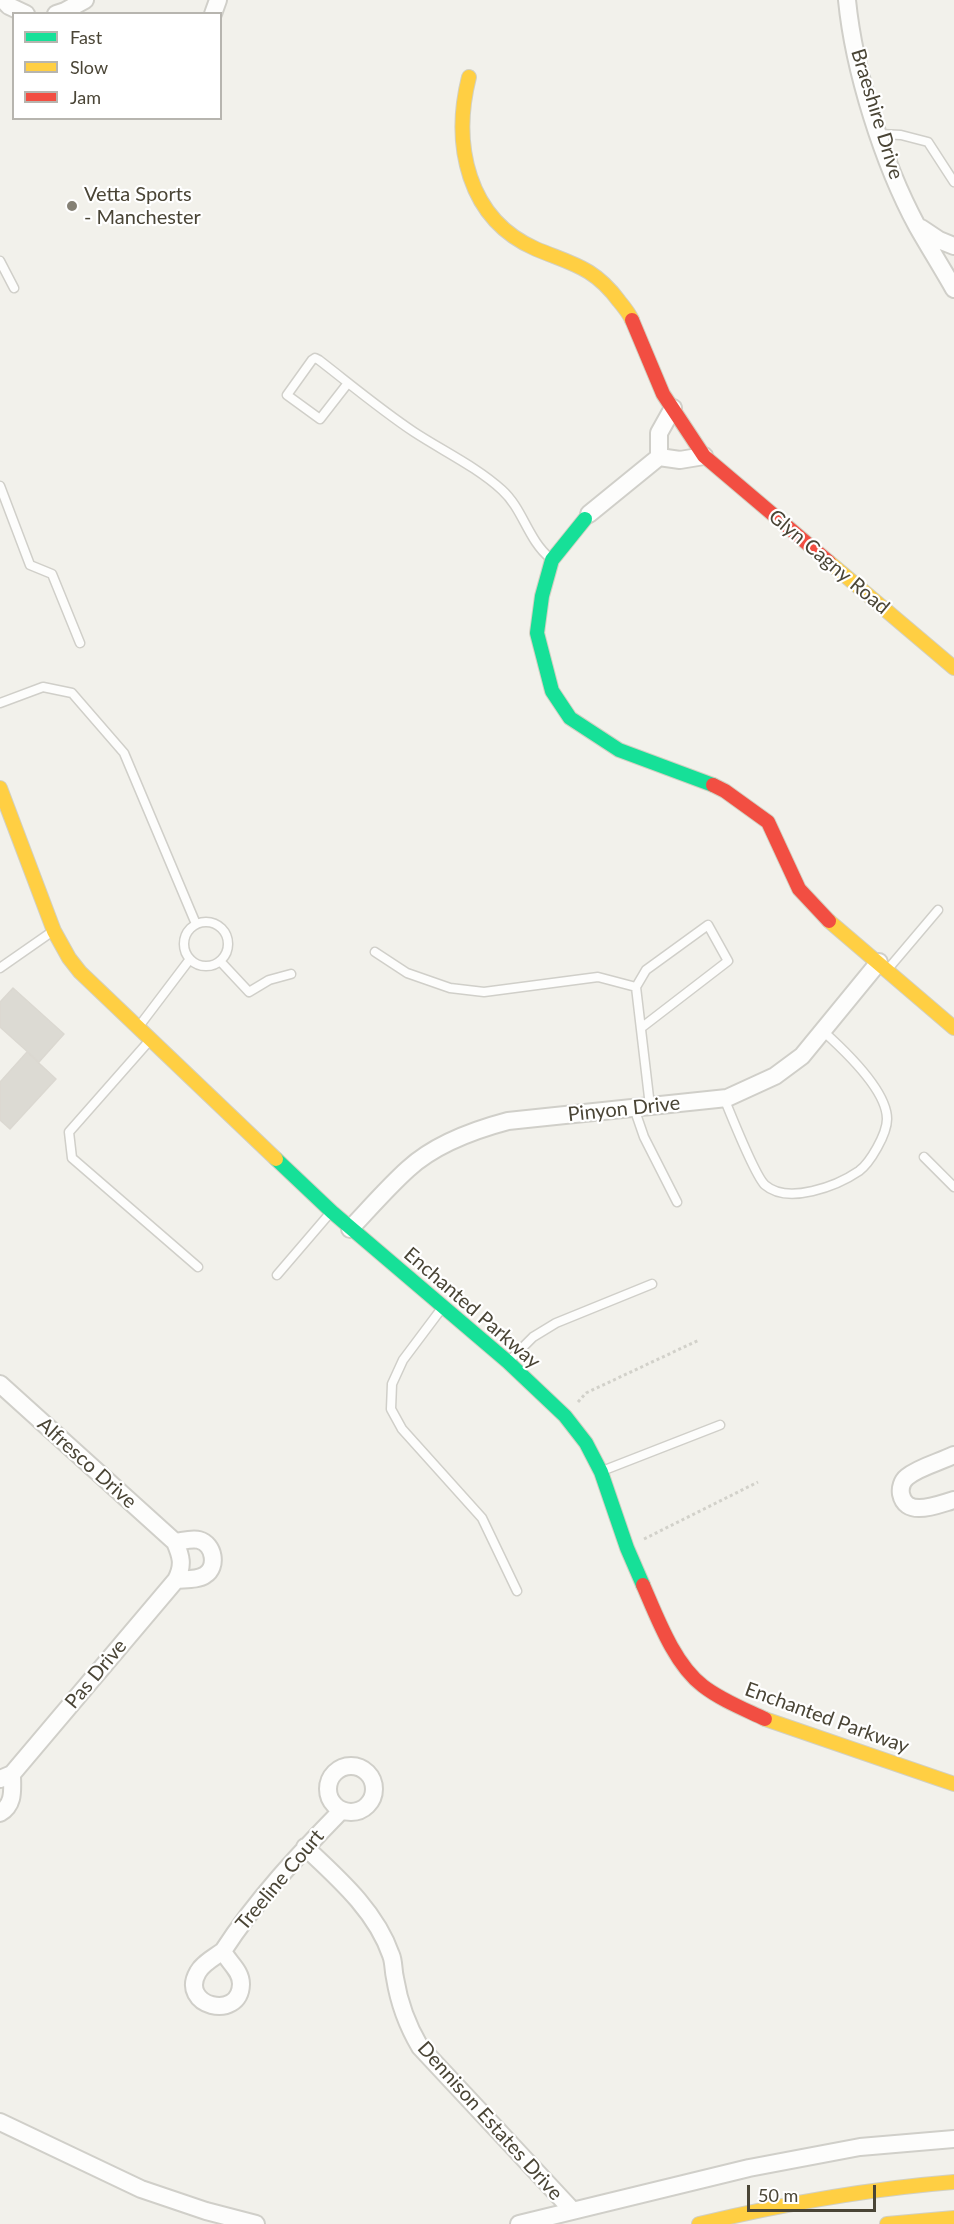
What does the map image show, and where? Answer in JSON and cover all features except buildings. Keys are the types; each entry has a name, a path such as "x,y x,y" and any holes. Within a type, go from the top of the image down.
{"main road":[{"name":"Glyn Cagny Road","path":"469,77 464,97 463,143 472,184 485,208 504,230 534,248 570,261 595,274 630,315 663,394 704,456 954,668"},
{"path":"587,516 552,560 542,596 537,633 552,691 570,718 619,750 694,777 725,791 768,822 799,889 822,915 954,1028"},
{"name":"Enchanted Parkway","path":"0,788 54,931 80,972 350,1229 508,1362 565,1416 586,1443 601,1472 627,1548 669,1644 701,1685 734,1705 765,1719 954,1784"},
{"path":"699,2224 801,2200 860,2191 954,2182"},
{"path":"887,2224 954,2218"}],"street":[{"path":"3,0 9,6 22,12"},
{"path":"62,12 85,0"},
{"name":"Braeshire Drive","path":"847,0 859,69 879,134 917,225 954,289"},
{"path":"917,225 939,240 954,246"},
{"path":"659,457 659,433 673,408"},
{"path":"587,516 659,457 680,460 704,456"},
{"name":"Pinyon Drive","path":"350,1229 409,1167 436,1149 481,1128 508,1121 724,1098 775,1076 802,1056 883,966"},
{"name":"Alfresco Drive","path":"0,1384 175,1542 182,1562"},
{"path":"954,1455 908,1477 901,1487 901,1494 906,1504 917,1509 954,1500"},
{"path":"175,1542 197,1539 206,1542 213,1555 213,1563 204,1577 176,1580"},
{"name":"Pas Drive","path":"6,1776 176,1580 182,1562"},
{"path":"0,1813 8,1807 11,1801 6,1776"},
{"name":"Treeline Court","path":"223,1951 245,1917 305,1847 340,1811"},
{"name":"Dennison Estates Drive","path":"305,1847 340,1880 381,1931 392,1957 408,2027 420,2047 573,2211"},
{"path":"0,2122 141,2189 206,2211 256,2224"},
{"path":"519,2224 795,2159 860,2147 954,2139"}],"lane":[{"path":"879,134 901,135 928,141 954,182"},
{"path":"0,261 14,288"},
{"path":"348,383 320,419 287,395 315,358 348,383 391,417 482,474 503,491 514,505 541,551 552,560"},
{"path":"0,486 30,565 52,574 80,643"},
{"path":"0,703 43,687 72,693 124,753 196,924"},
{"path":"883,966 938,910"},
{"path":"212,922 223,930 227,949 220,961 207,966 190,959 185,951 184,938 196,924 212,922"},
{"path":"641,1028 728,961 708,925 646,970 636,987 641,1028 644,1137 677,1202"},
{"path":"0,968 54,931"},
{"path":"375,952 407,973 450,988 484,992 598,977 636,987"},
{"path":"138,1028 190,959"},
{"path":"220,961 249,992 268,980 291,974"},
{"path":"724,1098 764,1184 778,1193 813,1193 859,1171 870,1161 887,1120 883,1104 870,1080 824,1032"},
{"path":"150,1040 69,1132 72,1158 198,1267"},
{"path":"924,1157 954,1187"},
{"path":"277,1275 332,1212"},
{"path":"508,1362 533,1337 556,1323 652,1284"},
{"path":"442,1308 403,1360 392,1384 391,1409 402,1429 482,1518 517,1591"},
{"path":"601,1472 720,1425"}],"path":[{"path":"565,1416 586,1393 699,1340"},
{"path":"627,1548 758,1482"}],"traffic: fast":[{"path":"585,519 552,560 542,596 537,633 552,691 570,718 619,750 713,785"},
{"path":"276,1159 332,1212 508,1362 565,1416 586,1443 601,1472 627,1548 643,1585"}],"traffic: slow":[{"path":"469,77 464,102 465,153 470,177 480,199 494,219 513,236 536,249 582,268 601,281 628,312 632,320"},
{"path":"829,562 954,668"},
{"path":"0,788 54,931 69,958 80,972 276,1159"},
{"path":"829,921 954,1028"},
{"path":"765,1719 954,1784"},
{"path":"699,2224 826,2198 954,2182"},
{"path":"887,2224 954,2218"}],"traffic: jam":[{"path":"632,320 663,394 704,456 829,562"},
{"path":"713,785 768,822 799,889 829,921"},
{"path":"643,1585 667,1639 693,1677 717,1696 765,1719"}],"place":[{"name":"Vetta Sports - Manchester","path":"72,206"}]}
